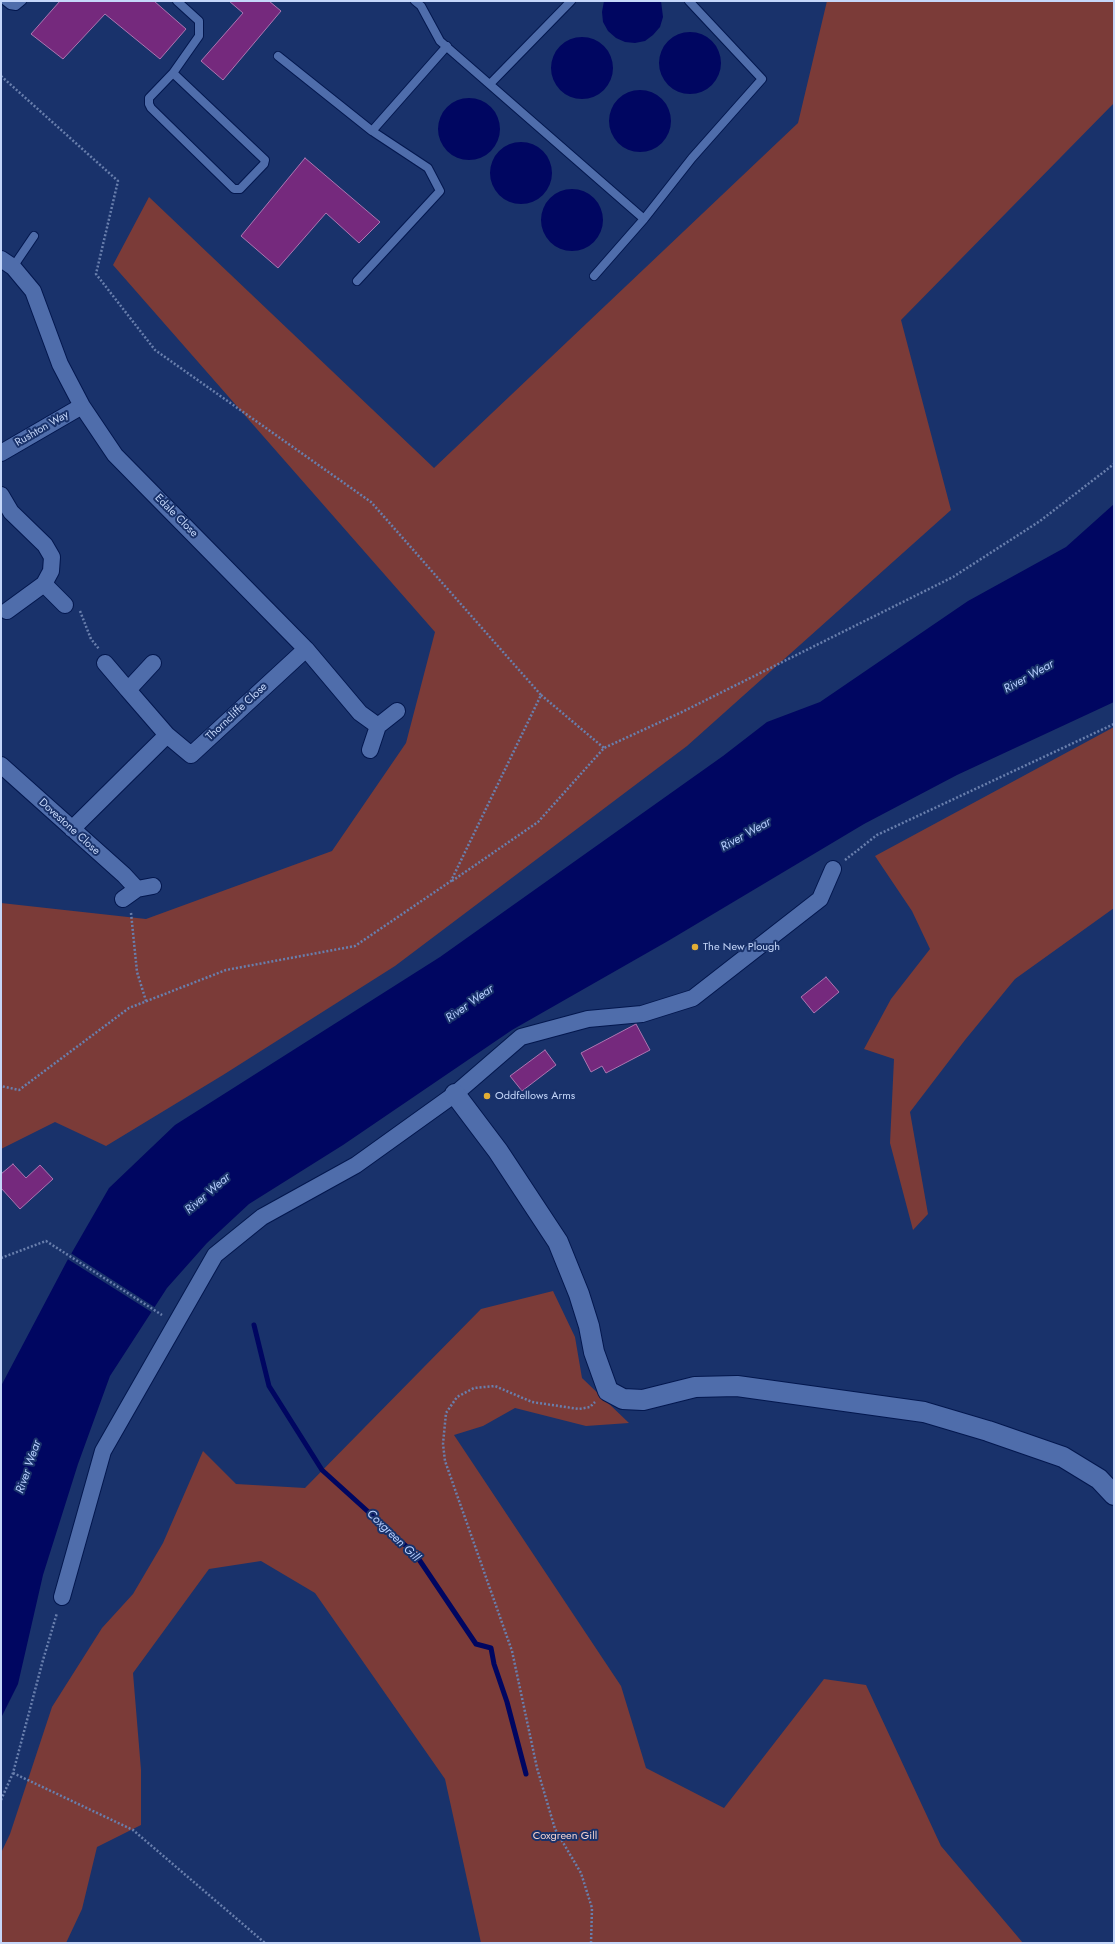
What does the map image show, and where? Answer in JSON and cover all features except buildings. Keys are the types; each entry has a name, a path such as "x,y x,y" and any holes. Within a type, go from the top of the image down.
{"street":[{"name":"Edale Close","path":"7,263 33,291 60,364 82,406 115,455 306,649 360,713 378,726"},
{"name":"Rushton Way","path":"1,451 82,406"},
{"path":"1,495 11,512 45,545 52,557 51,571 44,584 7,611"},
{"path":"44,584 64,605"},
{"name":"Thorncliffe Close","path":"105,663 167,734 191,754 306,649"},
{"path":"128,690 153,663"},
{"path":"370,750 378,726 397,711"},
{"path":"72,829 167,734"},
{"name":"Dovestone Close","path":"1,765 137,889"},
{"path":"62,1597 103,1451 215,1254 262,1218 356,1165 455,1094 521,1037 588,1019 642,1014 693,998 820,899 833,869"},
{"path":"123,899 137,889 153,886"},
{"path":"455,1094 498,1151 558,1242 579,1294 589,1326 594,1352 608,1391 623,1399 643,1400 695,1387 737,1386 924,1412 988,1431 1063,1457 1099,1479 1114,1495"}],"lane":[{"path":"5,1 10,5 16,6 22,1"},
{"path":"173,73 265,160 264,164 240,190 234,189 150,108 149,98 173,73 200,36 200,22 177,1"},
{"path":"415,1 421,6 440,41 644,219"},
{"path":"490,84 571,1"},
{"path":"594,276 644,219 692,158 762,79 689,1"},
{"path":"372,131 447,46"},
{"path":"278,56 372,131 428,168 440,191 357,281"},
{"path":"7,263 34,236"}],"path":[{"path":"451,881 538,822 604,748 682,712 953,577 1040,520 1114,464"},
{"path":"64,605 76,603 83,614 91,639 105,655 105,663"},
{"path":"541,695 604,748"},
{"path":"833,869 878,835 1114,724"},
{"path":"123,899 130,911 137,972 146,1001"},
{"path":"1,1258 46,1241 169,1319"},
{"path":"590,1943 592,1908 580,1873 555,1829 537,1768 512,1650 445,1461 443,1444 446,1413 457,1397 474,1388 496,1386 532,1402 579,1409 590,1407 608,1391"},
{"path":"1,1800 13,1773 42,1660 62,1597"},
{"path":"13,1773 133,1830 265,1943"}],"green space":[{"path":"827,1 1114,1 1114,103 901,320 951,510 687,746 395,966 223,1075 106,1146 55,1122 1,1149 1,903 146,919 332,851 406,743 435,632 113,265 149,197 434,468 798,123"},
{"path":"1114,727 1114,908 1015,979 965,1040 910,1112 928,1214 913,1230 890,1143 894,1059 864,1049 891,999 930,949 912,911 875,856"},
{"name":"Coxgreen Gill","path":"553,1291 575,1337 582,1378 629,1423 586,1426 515,1408 483,1426 454,1435 621,1686 646,1768 724,1808 824,1679 866,1685 941,1846 1023,1943 481,1943 445,1779 315,1593 261,1561 209,1569 133,1673 141,1770 141,1825 97,1847 82,1909 66,1943 1,1943 1,1853 10,1834 52,1707 102,1628 133,1594 163,1543 203,1451 236,1484 305,1488 481,1309"}],"water":[{"path":"604,1 661,1 663,17 660,27 645,41 635,43 625,42 616,38 608,31 603,22 602,12"},
{"path":"690,32 702,35 712,41 718,51 721,63 718,75 712,85 702,91 690,94 678,91 668,85 662,75 659,63 662,51 668,41 678,35"},
{"path":"582,37 599,42 604,46 608,51 613,68 608,85 604,90 599,94 582,99 565,94 560,90 556,85 551,68 556,51 560,46 565,42"},
{"path":"640,90 657,95 662,99 666,104 671,121 666,138 662,143 657,147 640,152 623,147 618,143 614,138 609,121 614,104 618,99 623,95"},
{"path":"469,98 481,101 491,107 497,117 500,129 497,141 491,151 481,157 469,160 457,157 447,151 441,141 438,129 441,117 447,107 457,101"},
{"path":"521,142 533,145 543,151 549,161 552,173 549,185 543,195 533,201 521,204 509,201 499,195 493,185 490,173 493,161 499,151 509,145"},
{"path":"572,189 589,194 594,198 598,203 603,220 598,237 594,242 589,246 572,251 555,246 550,242 546,237 541,220 546,203 550,198 555,194"},
{"name":"River Wear","path":"1114,504 1114,702 957,775 864,824 668,941 512,1030 343,1145 249,1204 207,1243 167,1288 110,1376 78,1464 43,1575 18,1684 1,1718 1,1386 67,1261 109,1188 175,1125 440,957 723,756 767,722 820,702 968,601 1066,547"}],"pier":[{"path":"69,1252 156,1308 153,1313 66,1258"}],"waterway":[{"name":"Coxgreen Gill","path":"254,1325 269,1386 322,1470 416,1555 476,1644 491,1648 494,1664 507,1702 526,1774"}],"place":[{"name":"The New Plough","path":"695,947"},
{"name":"Oddfellows Arms","path":"487,1096"}]}
